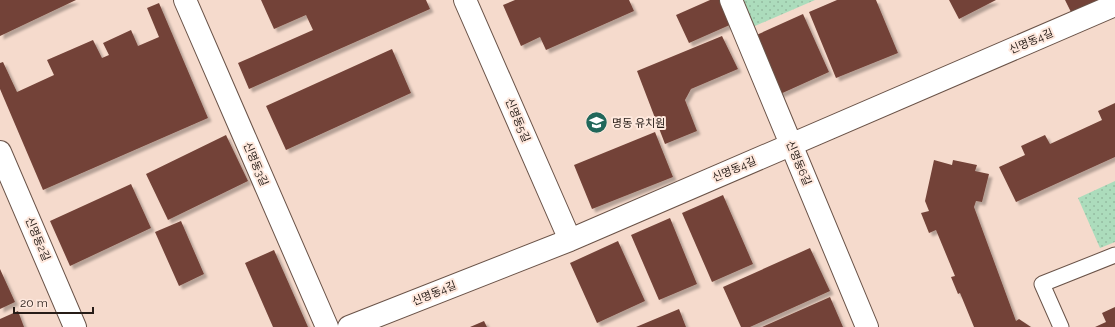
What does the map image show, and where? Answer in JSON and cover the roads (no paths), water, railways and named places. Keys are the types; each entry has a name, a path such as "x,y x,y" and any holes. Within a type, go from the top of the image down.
{"street":[{"name":"신명동3길","path":"185,0 327,327"},
{"name":"신명동5길","path":"466,0 570,240"},
{"name":"신명동6길","path":"731,0 867,327"},
{"name":"신명동4길","path":"349,327 570,240 1115,5"},
{"name":"신명동2길","path":"0,152 75,327"}],"lane":[{"path":"1061,327 1042,284 1115,255"}],"place":[{"name":"명동 유치원","path":"597,123"}]}
